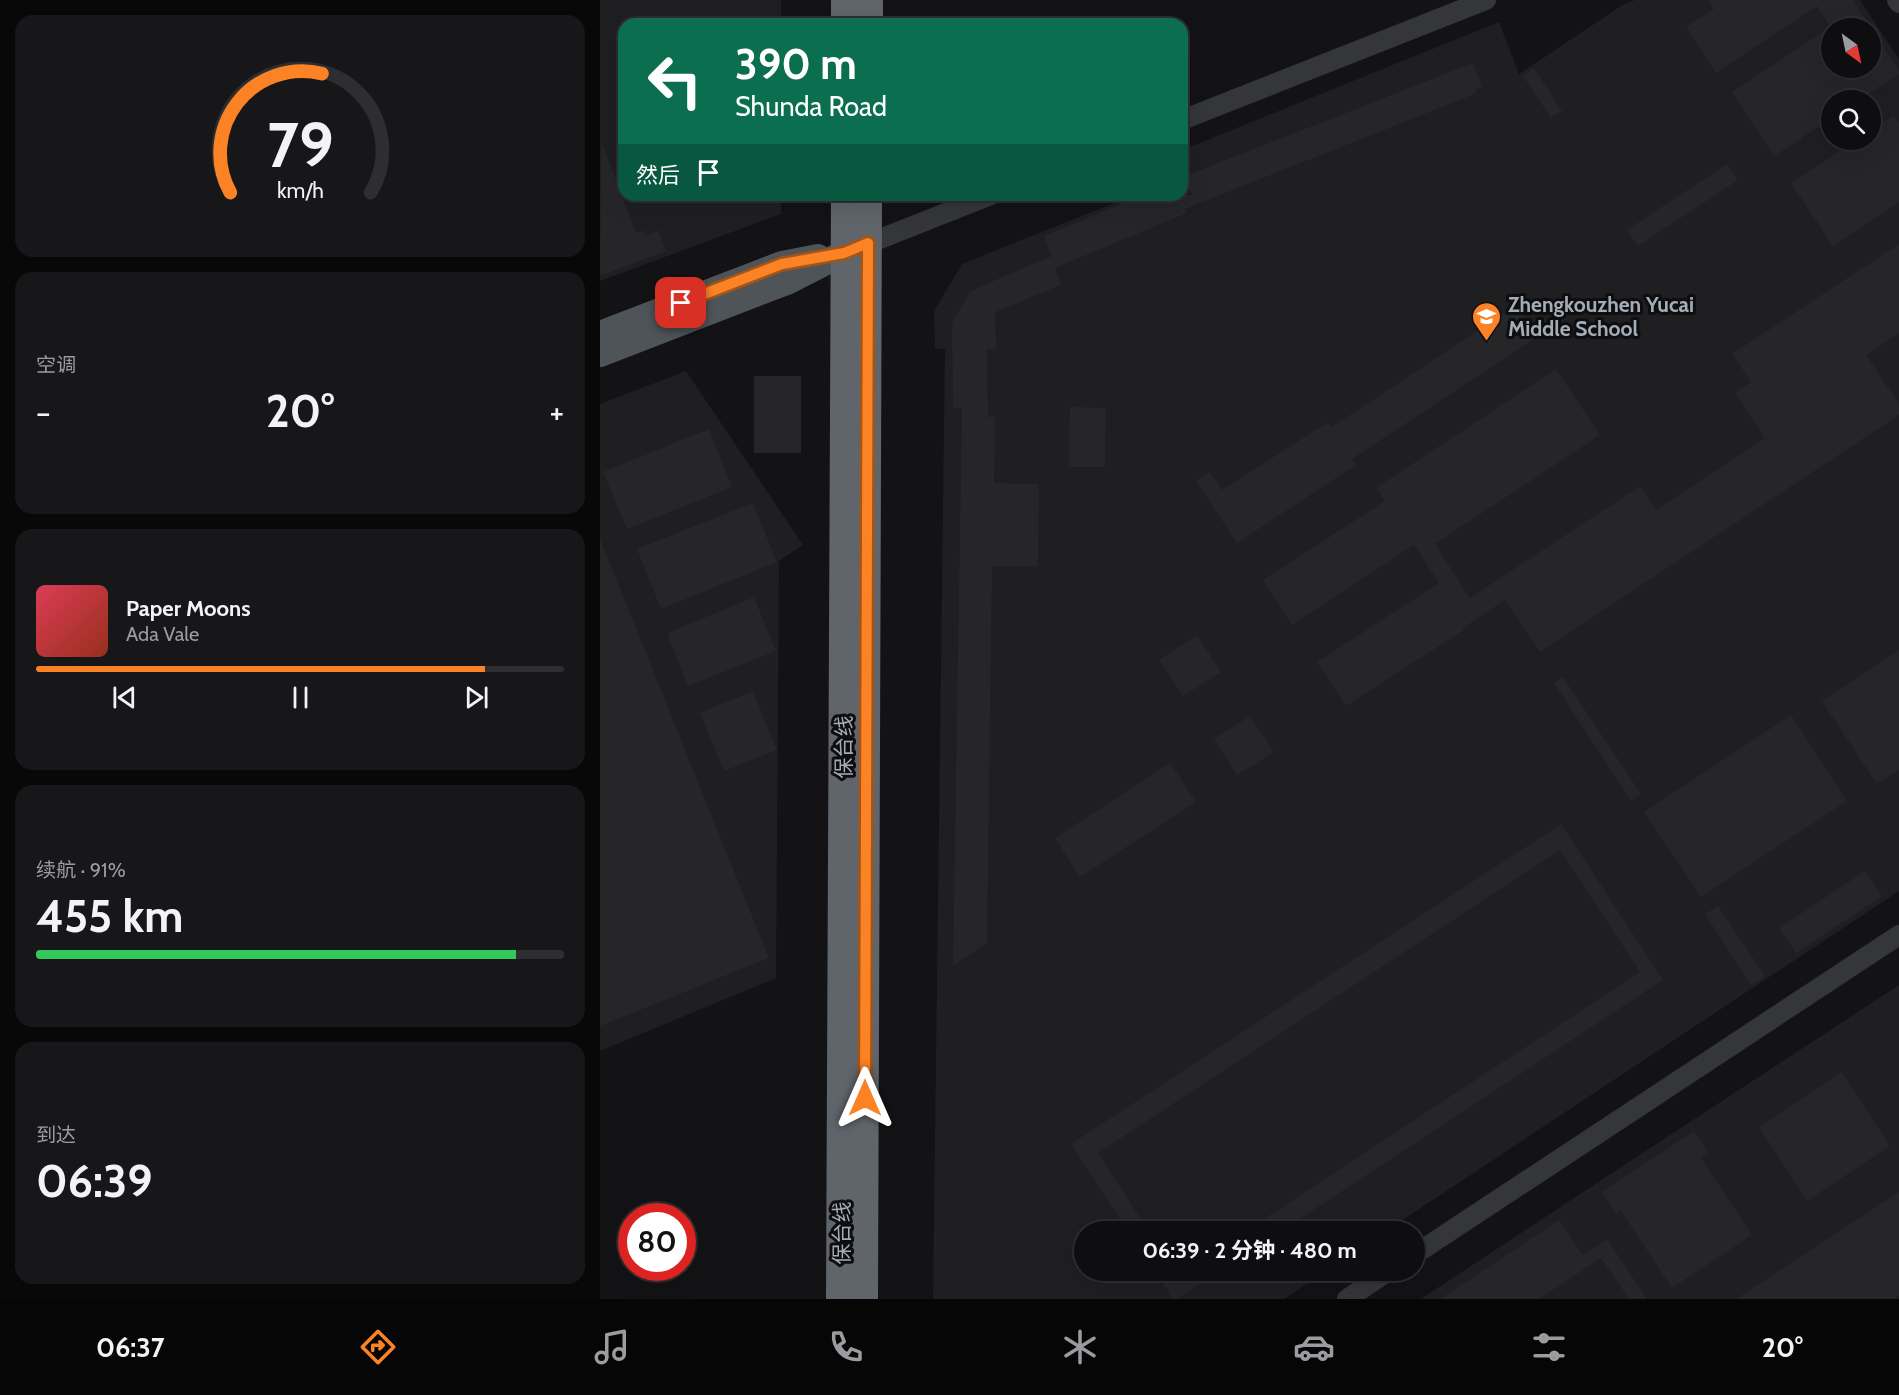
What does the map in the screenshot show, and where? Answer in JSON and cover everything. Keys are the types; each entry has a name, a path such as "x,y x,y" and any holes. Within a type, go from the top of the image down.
{"highway":[{"path":"845,0 845,18"},
{"path":"868,18 869,0"},
{"name":"保台线","path":"846,201 856,248 864,1299"},
{"name":"保台线","path":"840,1299 856,248 867,201"}],"main road":[{"path":"600,334 782,264 856,248"},
{"path":"600,354 789,281 856,248"}],"street":[{"path":"1188,118 1486,0"},
{"path":"856,248 976,201"},
{"path":"1425,1248 1899,935"},
{"path":"1347,1299 1374,1281"}],"shaded area":[{"path":"600,0 781,0 781,18 618,18 618,201 781,201 781,214 600,281"},
{"path":"1635,0 1860,0 1872,18 1821,18 1821,78 1881,78 1881,32 1899,59 1899,891 1401,1221 1074,1221 1074,1281 1312,1281 1284,1299 933,1299 945,349 935,349 934,311 962,264 1119,201 1188,201 1188,148 1499,22 1519,74 1624,4"},
{"path":"686,371 803,545 779,561 776,978 600,1051 600,404"},
{"path":"1899,985 1899,1299 1421,1299 1583,1192"}],"building":[{"path":"1709,0 1853,0 1865,18 1824,18 1817,6 1716,73 1686,27 1714,9"},
{"path":"1821,33 1821,78 1881,78 1881,43 1899,70 1899,74 1874,90 1821,90 1821,125 1774,156 1732,92"},
{"path":"1473,63 1482,87 1476,90 1477,93 1185,209 1187,213 1055,268 1061,285 995,312 996,349 987,349 988,417 995,417 994,483 1039,484 1038,566 992,566 987,943 953,966 962,408 953,408 952,323 970,291 1052,256 1044,236 1128,201 1188,201 1188,195 1192,195 1188,184 1188,175"},
{"path":"1534,68 1562,111 1551,118 1523,76"},
{"path":"1894,115 1899,123 1899,202 1833,246 1791,183 1841,150 1881,150 1881,123"},
{"path":"601,140 618,185 618,201 624,201 636,233 643,231 645,236 658,231 666,251 600,276"},
{"path":"1727,164 1738,180 1638,246 1627,230"},
{"path":"1899,244 1899,333 1866,355 1899,404 1899,415 1540,652 1505,600 1463,628 1464,630 1346,706 1317,662 1439,583 1414,545 1292,625 1263,580 1385,501 1376,488 1556,369 1600,435 1435,544 1470,598 1640,486 1656,510 1765,438 1735,393 1751,382 1732,354"},
{"path":"1516,305 1537,337 1352,459 1356,465 1237,543 1196,481 1210,472 1222,490 1328,422 1332,427"},
{"path":"754,376 801,376 801,453 754,453"},
{"path":"1070,407 1106,408 1105,467 1069,467"},
{"path":"709,429 732,487 627,529 603,472"},
{"path":"753,503 777,562 661,609 637,549"},
{"path":"600,539 769,958 600,1026"},
{"path":"754,597 776,651 688,686 667,633"},
{"path":"1197,635 1221,672 1183,696 1159,660"},
{"path":"1899,650 1899,770 1877,784 1822,701"},
{"path":"1563,677 1641,794 1631,801 1554,683"},
{"path":"753,691 777,750 724,771 700,713"},
{"path":"1791,715 1847,801 1701,897 1644,812"},
{"path":"1250,716 1274,752 1237,775 1214,739"},
{"path":"1170,763 1196,802 1080,877 1055,838"},
{"path":"1561,824 1663,980 1297,1221 1261,1221 1640,972 1560,850 1098,1153 1142,1221 1121,1221 1071,1144"},
{"path":"1865,871 1882,896 1796,953 1779,928"},
{"path":"1718,906 1765,976 1751,985 1705,914"},
{"path":"1842,1072 1890,1146 1807,1201 1759,1127"},
{"path":"1694,1131 1709,1153 1701,1158 1752,1235 1672,1288 1621,1211 1616,1214 1602,1192"},
{"path":"1899,1192 1899,1296 1895,1299 1736,1299"},
{"path":"1559,1220 1583,1255 1607,1239 1647,1299 1629,1299 1601,1258 1539,1299 1440,1299"},
{"path":"1161,1281 1204,1281 1177,1299 1173,1299"}],"place":[{"name":"Zhengkouzhen Yucai Middle School","path":"1487,342"}],"route":[{"path":"681,303 782,264 844,253 868,243 865,1098"}]}
